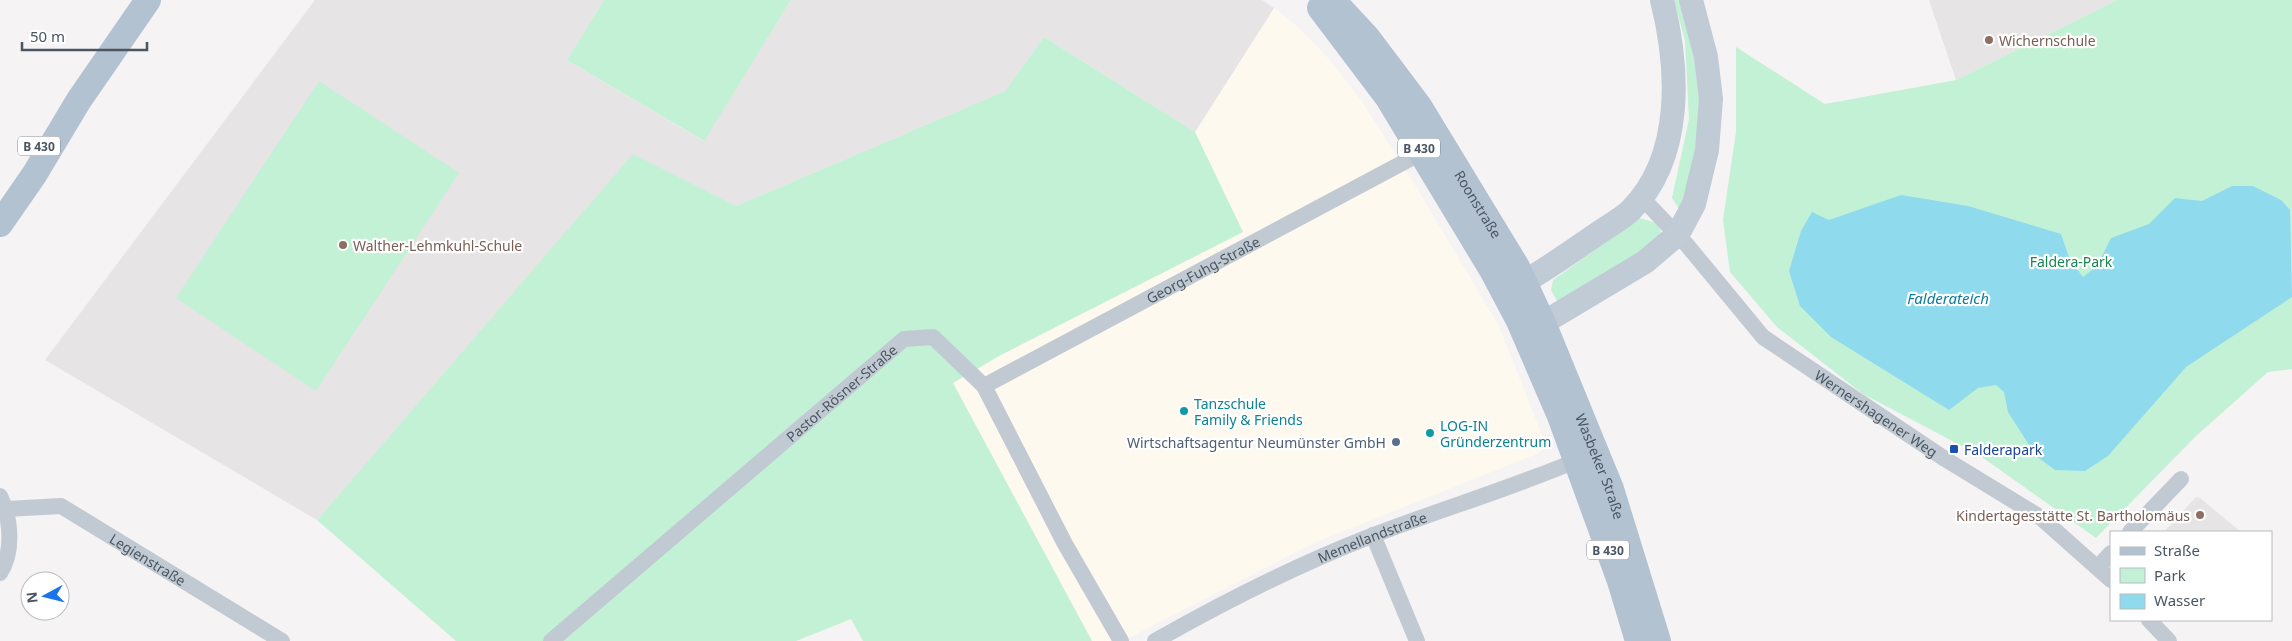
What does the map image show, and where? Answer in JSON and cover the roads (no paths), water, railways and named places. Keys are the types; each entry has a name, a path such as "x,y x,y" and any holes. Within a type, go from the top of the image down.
{"main road":[{"name":"B 430","path":"0,224 34,175 79,100 148,0"},
{"name":"Roonstraße","path":"1313,0 1388,98 1525,317"},
{"name":"Roonstraße","path":"1327,0 1339,7 1368,37 1419,106 1524,282 1525,317"},
{"name":"B 430","path":"0,193 79,100"},
{"name":"Wasbeker Straße","path":"1525,317 1586,456 1631,549 1658,641"},
{"name":"Wasbeker Straße","path":"1586,456 1638,641"}],"street":[{"path":"1662,0 1668,25 1675,87 1670,132 1658,172 1642,198 1630,211 1524,282 1525,317 1645,262 1678,234 1694,204 1707,150 1711,99 1706,57 1691,0"},
{"name":"Georg-Fuhg-Straße","path":"984,386 1421,152"},
{"path":"1642,198 1678,234"},
{"name":"Wernershagener Weg","path":"1678,234 1763,337 1945,459 2040,517 2110,579"},
{"name":"Pastor-Rösner-Straße","path":"551,641 904,339 933,337 984,386 1065,544 1121,641"},
{"name":"Memellandstraße","path":"1155,641 1221,604 1373,535 1586,456"},
{"path":"2131,531 2181,480"},
{"path":"0,573 5,565 10,534 3,503"},
{"name":"Legienstraße","path":"3,503 60,506 282,641"},
{"path":"1373,535 1417,641"},
{"path":"2098,567 2110,554"},
{"path":"2150,621 2169,641"}],"water":[{"name":"Falderateich","path":"2232,186 2253,186 2281,200 2290,210 2292,297 2186,367 2108,456 2085,471 2055,470 2036,456 2008,412 2004,392 1996,385 1978,388 1949,410 1831,337 1800,306 1789,271 1801,231 1812,212 1829,220 1901,195 1968,206 2061,234 2070,260 2083,277 2097,266 2111,238 2149,224 2175,198 2202,201"}],"place":[{"name":"Wichernschule","path":"1989,40"},
{"name":"Walther-Lehmkuhl-Schule","path":"343,245"},
{"name":"Tanzschule Family & Friends","path":"1184,411"},
{"name":"LOG-IN Gründerzentrum","path":"1430,433"},
{"name":"Wirtschaftsagentur Neumünster GmbH","path":"1396,442"},
{"name":"Falderapark","path":"1954,449"},
{"name":"Kindertagesstätte St. Bartholomäus","path":"2200,515"}],"park label":[{"name":"Faldera-Park","path":"2071,261"}]}
